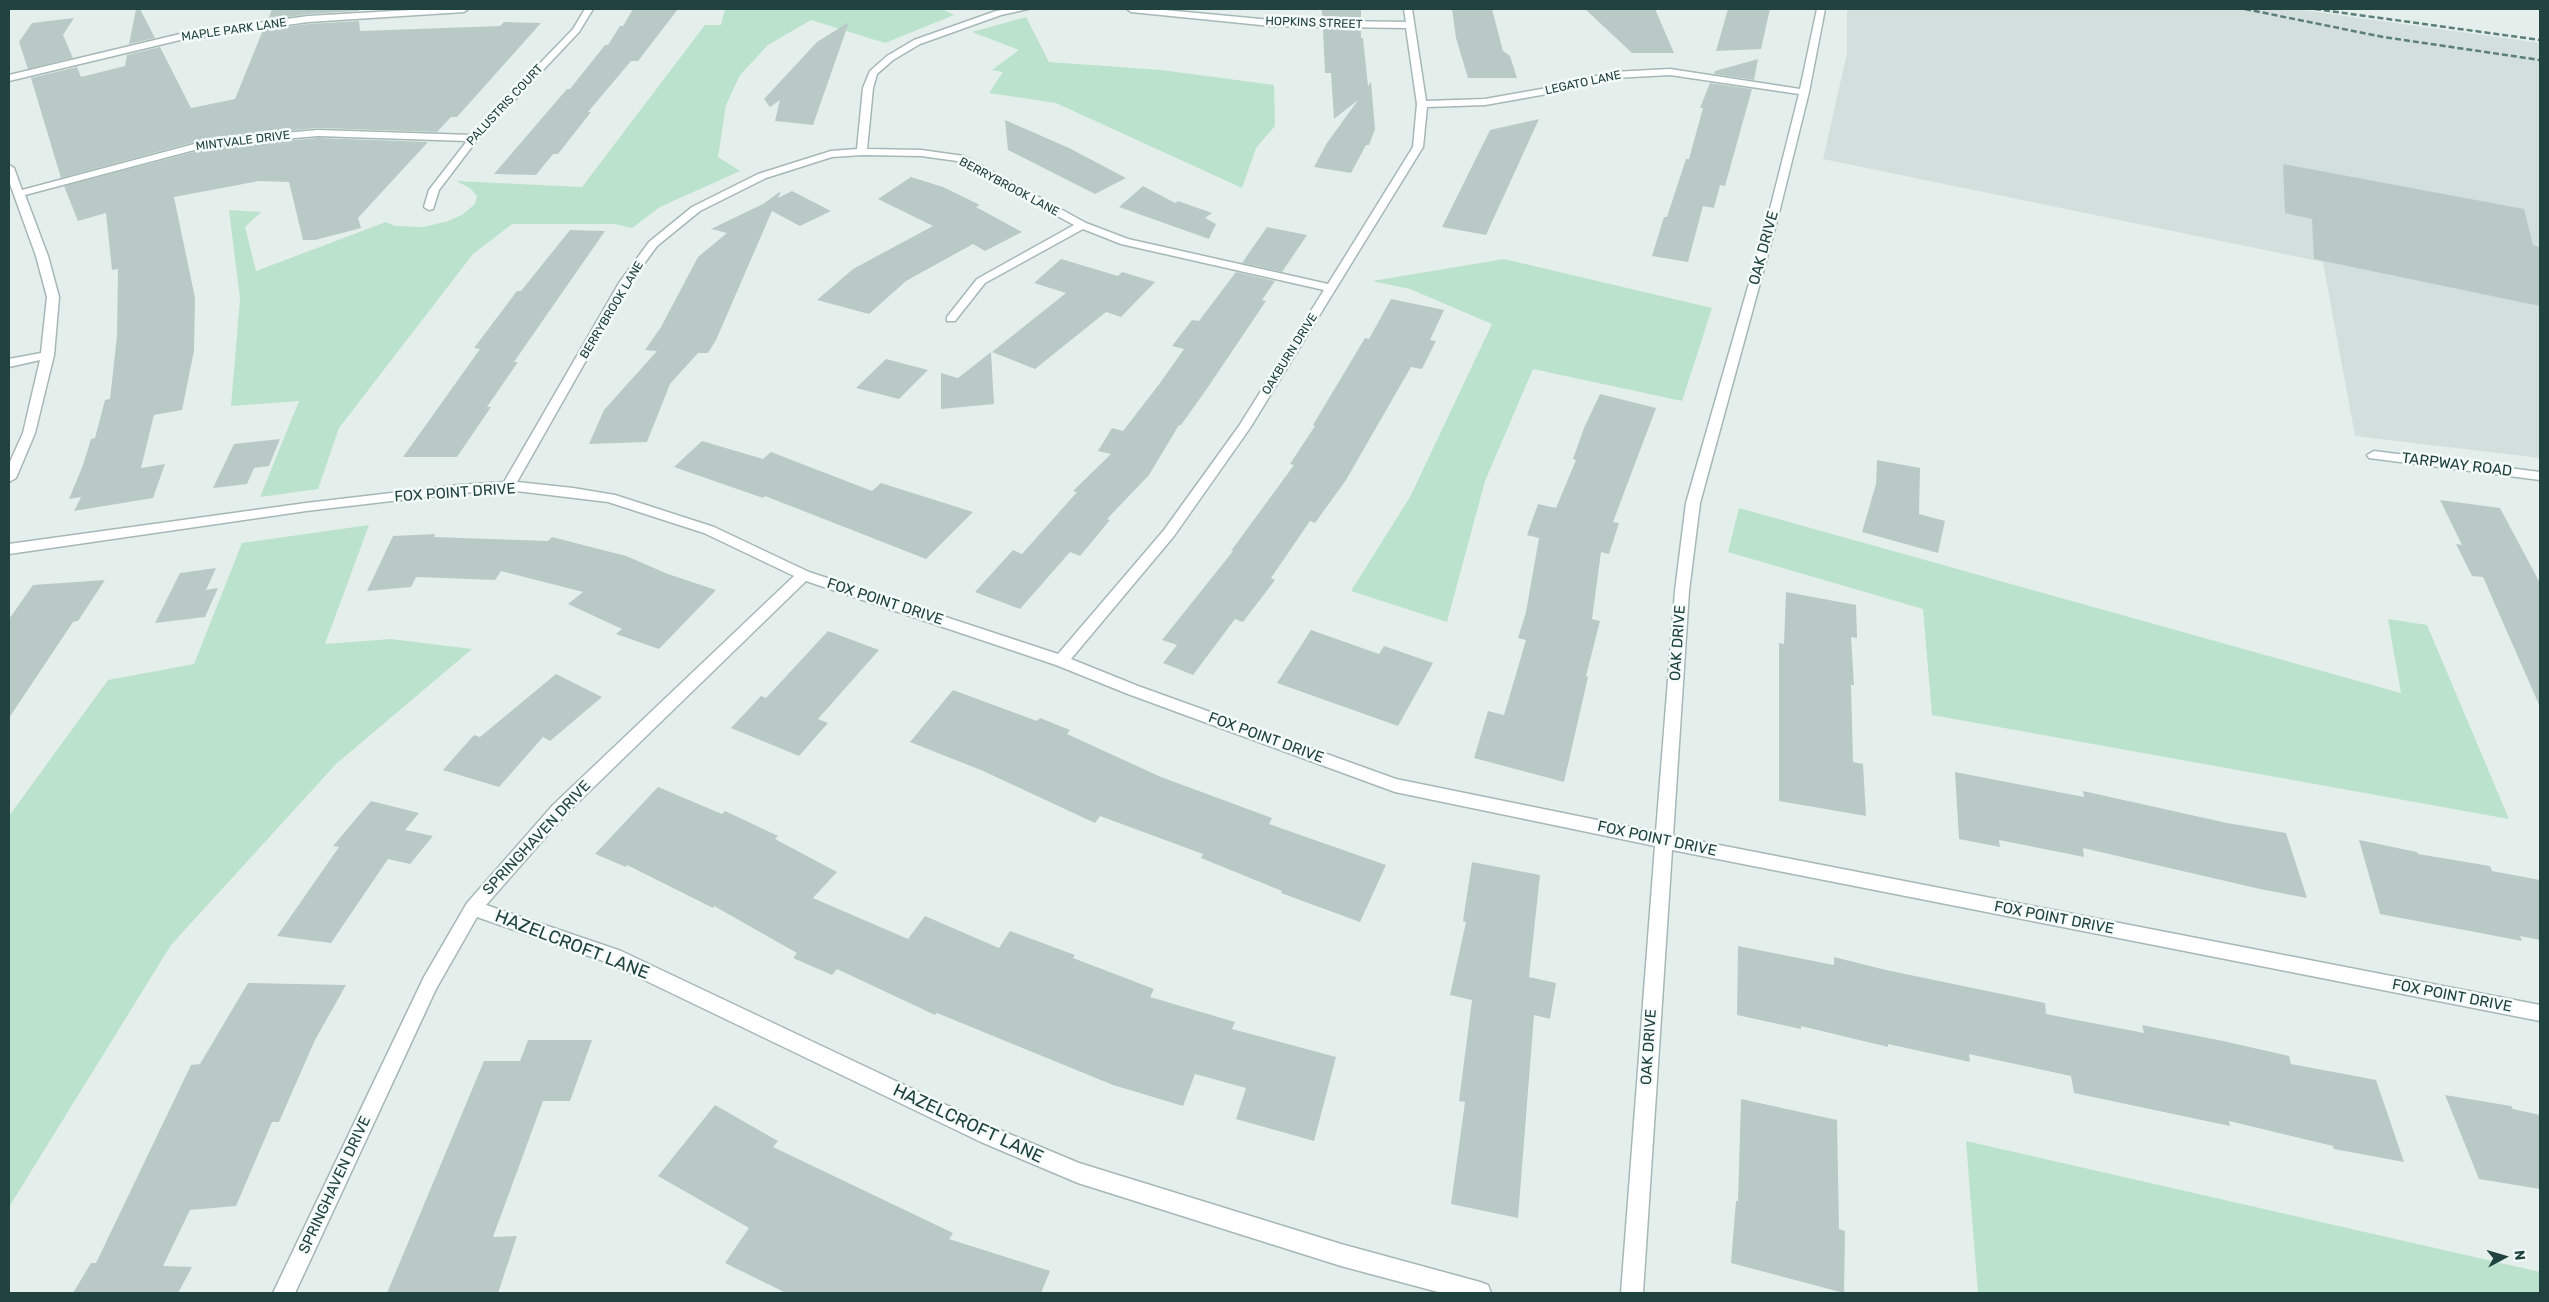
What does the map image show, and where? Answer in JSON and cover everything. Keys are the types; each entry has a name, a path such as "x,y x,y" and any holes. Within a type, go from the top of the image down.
{"street":[{"name":"MAPLE PARK LANE","path":"9,78 180,37 361,12 464,9"},
{"name":"PALUSTRIS COURT","path":"429,207 434,190 474,138 576,30 589,9"},
{"path":"862,152 868,88 873,73 890,58 917,42 999,13 1024,9"},
{"name":"HOPKINS STREET","path":"1131,9 1271,23 1409,25"},
{"name":"OAKBURN DRIVE","path":"1061,660 1174,525 1244,428 1418,147 1422,104 1408,9"},
{"name":"OAK DRIVE","path":"1632,1293 1682,591 1693,503 1773,217 1804,92 1821,9"},
{"name":"LEGATO LANE","path":"1422,104 1484,102 1547,91 1613,74 1670,72 1804,92"},
{"name":"MINTVALE DRIVE","path":"18,194 213,142 318,133 474,138"},
{"name":"BERRYBROOK LANE","path":"508,486 625,283 653,244 675,224 696,209 762,176 831,154 862,152 921,153 960,158 1082,226 1125,242 1331,288"},
{"path":"9,168 42,256 53,297 48,355 29,433 9,478"},
{"path":"950,319 981,281 1082,226"},
{"path":"9,363 48,355"},
{"name":"TARPWAY ROAD","path":"2374,455 2540,476"},
{"name":"FOX POINT DRIVE","path":"9,549 306,507 460,489 508,486 573,492 610,498 709,530 804,575 1061,660 1133,690 1395,785 1664,841 2540,1013"},
{"name":"SPRINGHAVEN DRIVE","path":"284,1293 430,982 473,908 559,810 697,680 804,575"},
{"name":"HAZELCROFT LANE","path":"473,908 614,957 988,1135 1078,1173 1341,1256 1480,1293"}],"shaded area":[{"path":"1847,9 2295,9 2540,43 2540,458 2355,436 2323,262 1823,159 1847,53"}],"green space":[{"path":"725,9 942,9 954,15 885,43 811,20 768,45 740,75 726,105 718,157 740,171 660,207 632,228 614,224 512,224 473,254 339,428 318,489 260,497 299,401 231,406 240,299 229,210 261,212 245,227 256,271 386,222 395,226 424,227 448,221 462,215 475,204 477,196 470,188 456,181 582,187 705,25 721,25"},
{"path":"1026,17 1049,62 1161,70 1274,85 1275,126 1256,148 1242,188 1056,103 989,93 1003,72 992,70 1019,50 972,32"},
{"path":"1504,259 1712,308 1682,401 1533,369 1485,481 1447,622 1351,591 1410,497 1492,324 1410,289 1372,281"},
{"path":"1739,508 2401,693 2388,619 2427,625 2509,819 1932,715 1923,609 1728,552"},
{"path":"369,525 325,644 391,639 472,649 336,764 171,945 9,1207 9,816 108,680 194,664 242,543"},
{"path":"1966,1141 2540,1272 2540,1293 1978,1293"}],"building":[{"path":"136,9 140,9 155,38 129,44"},
{"path":"272,9 358,9 359,11 308,14 268,20"},
{"path":"633,9 678,9 638,61 631,61 588,112 591,112 558,154 553,154 536,175 494,174 567,89 570,89 605,45 608,45"},
{"path":"1322,9 1361,9 1361,19 1322,19"},
{"path":"1452,9 1492,9 1503,51 1510,56 1517,78 1468,78 1456,38"},
{"path":"1585,9 1655,9 1674,53 1632,53"},
{"path":"1728,9 1770,9 1761,49 1716,51"},
{"path":"74,18 63,35 73,58 28,69 19,42 32,23"},
{"path":"359,21 360,31 500,26 504,22 541,23 457,117 451,117 437,132 318,128 213,137 61,178 31,78 77,67 81,77 125,66 127,55 160,47 191,108 235,99 263,30 308,24"},
{"path":"849,22 813,125 775,121 780,100 770,107 764,99 817,42"},
{"path":"1323,29 1361,29 1361,38 1363,38 1368,86 1371,82 1375,129 1369,145 1366,145 1351,173 1314,167 1327,143 1358,100 1334,119 1331,73 1325,73"},
{"path":"1758,59 1754,80 1714,74 1715,71"},
{"path":"1710,83 1752,89 1725,186 1720,185 1714,208 1703,206 1688,262 1652,256 1664,217 1667,217 1686,159 1689,159 1703,108 1700,108"},
{"path":"1539,119 1486,235 1442,227 1490,130"},
{"path":"1005,120 1069,148 1126,178 1095,194 1008,150"},
{"path":"318,138 428,142 358,218 361,228 315,240 303,240 289,182 259,181 174,197 195,298 194,351 182,410 154,415 141,468 165,464 153,498 74,511 81,497 69,499 91,439 95,438 105,400 110,399 117,336 118,269 112,270 106,213 78,221 64,186 213,147"},
{"path":"2283,164 2524,209 2533,245 2540,247 2540,306 2314,259 2312,219 2285,213"},
{"path":"911,177 943,187 980,205 976,207 1022,232 985,251 973,244 906,281 869,314 817,300 853,269 933,226 878,199"},
{"path":"1143,186 1175,203 1178,201 1212,213 1205,218 1216,224 1209,239 1119,207"},
{"path":"781,191 778,198 792,191 831,211 800,226 772,211 716,340 708,353 698,353 670,384 647,442 589,444 604,410 657,351 645,350 661,327 698,257 727,233 711,229 763,204"},
{"path":"1267,227 1307,235 1282,272 1242,263"},
{"path":"570,230 605,231 514,362 518,362 487,407 491,407 457,457 403,457 480,349 474,348 517,291 521,291"},
{"path":"1061,259 1118,276 1122,272 1155,282 1121,317 1106,312 1035,369 992,352 1066,293 1034,283"},
{"path":"1236,272 1275,281 1262,300 1266,301 1206,390 1181,425 1179,425 1149,475 1107,519 1110,520 1080,556 1070,552 1020,609 975,592 1013,550 1022,554 1077,492 1073,491 1111,454 1098,451 1112,428 1123,431 1184,349 1172,346 1192,320 1199,321"},
{"path":"1391,299 1444,310 1430,340 1436,341 1422,369 1411,367 1346,480 1315,523 1310,521 1271,578 1275,580 1243,622 1235,619 1193,675 1163,663 1177,645 1162,640 1233,551 1231,551 1294,465 1290,464 1315,426 1313,425 1365,338 1369,339"},
{"path":"991,352 994,404 941,409 941,373 958,378"},
{"path":"886,359 928,370 899,399 856,388"},
{"path":"1600,394 1656,408 1613,522 1619,523 1609,554 1601,552 1592,619 1600,621 1586,676 1588,677 1564,782 1474,758 1488,711 1504,715 1526,640 1518,638 1526,612 1539,538 1527,535 1538,504 1556,508 1576,460 1573,459 1584,428"},
{"path":"280,439 269,466 254,468 247,484 213,488 234,444"},
{"path":"702,441 763,459 771,452 872,491 881,483 973,512 926,559 765,496 763,498 674,467"},
{"path":"1877,460 1920,468 1919,514 1945,521 1938,553 1862,532 1876,484"},
{"path":"2440,500 2500,508 2540,583 2540,707 2483,577 2472,576 2456,544 2462,545"},
{"path":"435,534 434,537 548,541 552,537 626,556 668,574 716,590 659,649 616,634 622,629 568,604 583,592 501,571 495,580 416,577 411,587 367,591 393,536"},
{"path":"216,568 206,590 218,588 205,617 155,623 180,573"},
{"path":"105,580 78,621 73,622 9,718 9,619 33,585"},
{"path":"1786,592 1856,605 1857,638 1851,637 1854,685 1851,685 1853,762 1863,764 1866,816 1779,801 1779,643 1784,644"},
{"path":"1311,630 1379,654 1384,646 1433,663 1398,726 1277,683"},
{"path":"828,631 879,650 818,719 828,723 799,756 731,728 761,696 766,698"},
{"path":"556,674 602,697 550,741 543,737 499,787 443,770 474,735 480,737"},
{"path":"953,690 1037,721 1040,718 1070,730 1067,734 1161,777 1272,818 1269,824 1386,865 1360,922 1281,893 1282,891 1201,858 1203,854 1100,816 1095,823 981,770 910,742"},
{"path":"1955,772 2084,797 2083,791 2227,823 2286,833 2307,898 2083,848 2084,857 1999,840 2000,847 1959,839"},
{"path":"658,787 722,814 725,811 778,836 775,839 837,872 813,898 908,939 925,916 999,948 1010,931 1075,955 1073,958 1154,989 1150,997 1235,1022 1232,1029 1336,1057 1314,1141 1236,1119 1246,1088 1195,1074 1183,1106 1113,1085 937,1013 935,1015 837,969 832,975 793,958 797,953 714,906 713,908 627,865 626,867 595,854"},
{"path":"371,801 419,813 405,830 433,836 410,864 388,859 331,943 277,936 339,847 333,846"},
{"path":"2359,840 2417,852 2418,854 2490,866 2492,871 2540,880 2540,940 2520,936 2522,941 2380,914"},
{"path":"1472,862 1540,875 1529,977 1556,983 1550,1019 1534,1015 1518,1218 1451,1204 1465,1102 1459,1101 1472,1000 1450,995 1466,922 1463,921"},
{"path":"1738,946 1834,965 1834,957 1886,970 2045,1003 2046,1014 2144,1033 2142,1025 2223,1041 2289,1056 2291,1064 2376,1080 2404,1162 2334,1149 2333,1146 2229,1121 2230,1126 2074,1093 2071,1076 1969,1054 1970,1062 1888,1044 1888,1047 1801,1026 1801,1029 1737,1015"},
{"path":"248,983 346,985 315,1040 279,1122 272,1122 236,1206 190,1210 163,1266 192,1267 178,1293 73,1293 91,1263 96,1263 191,1065 200,1064"},
{"path":"528,1040 592,1040 570,1101 543,1101 493,1237 517,1236 498,1293 387,1293 484,1061 520,1061"},
{"path":"2445,1095 2511,1106 2513,1109 2540,1115 2540,1189 2479,1179"},
{"path":"1741,1099 1837,1120 1839,1229 1845,1231 1844,1293 1731,1263 1736,1201 1738,1201"},
{"path":"715,1105 778,1141 773,1147 953,1233 949,1239 1050,1271 1041,1293 786,1293 725,1263 749,1228 658,1176"}],"railway":[{"path":"2245,9 2383,37 2540,60"},
{"path":"2315,9 2540,40"}]}
